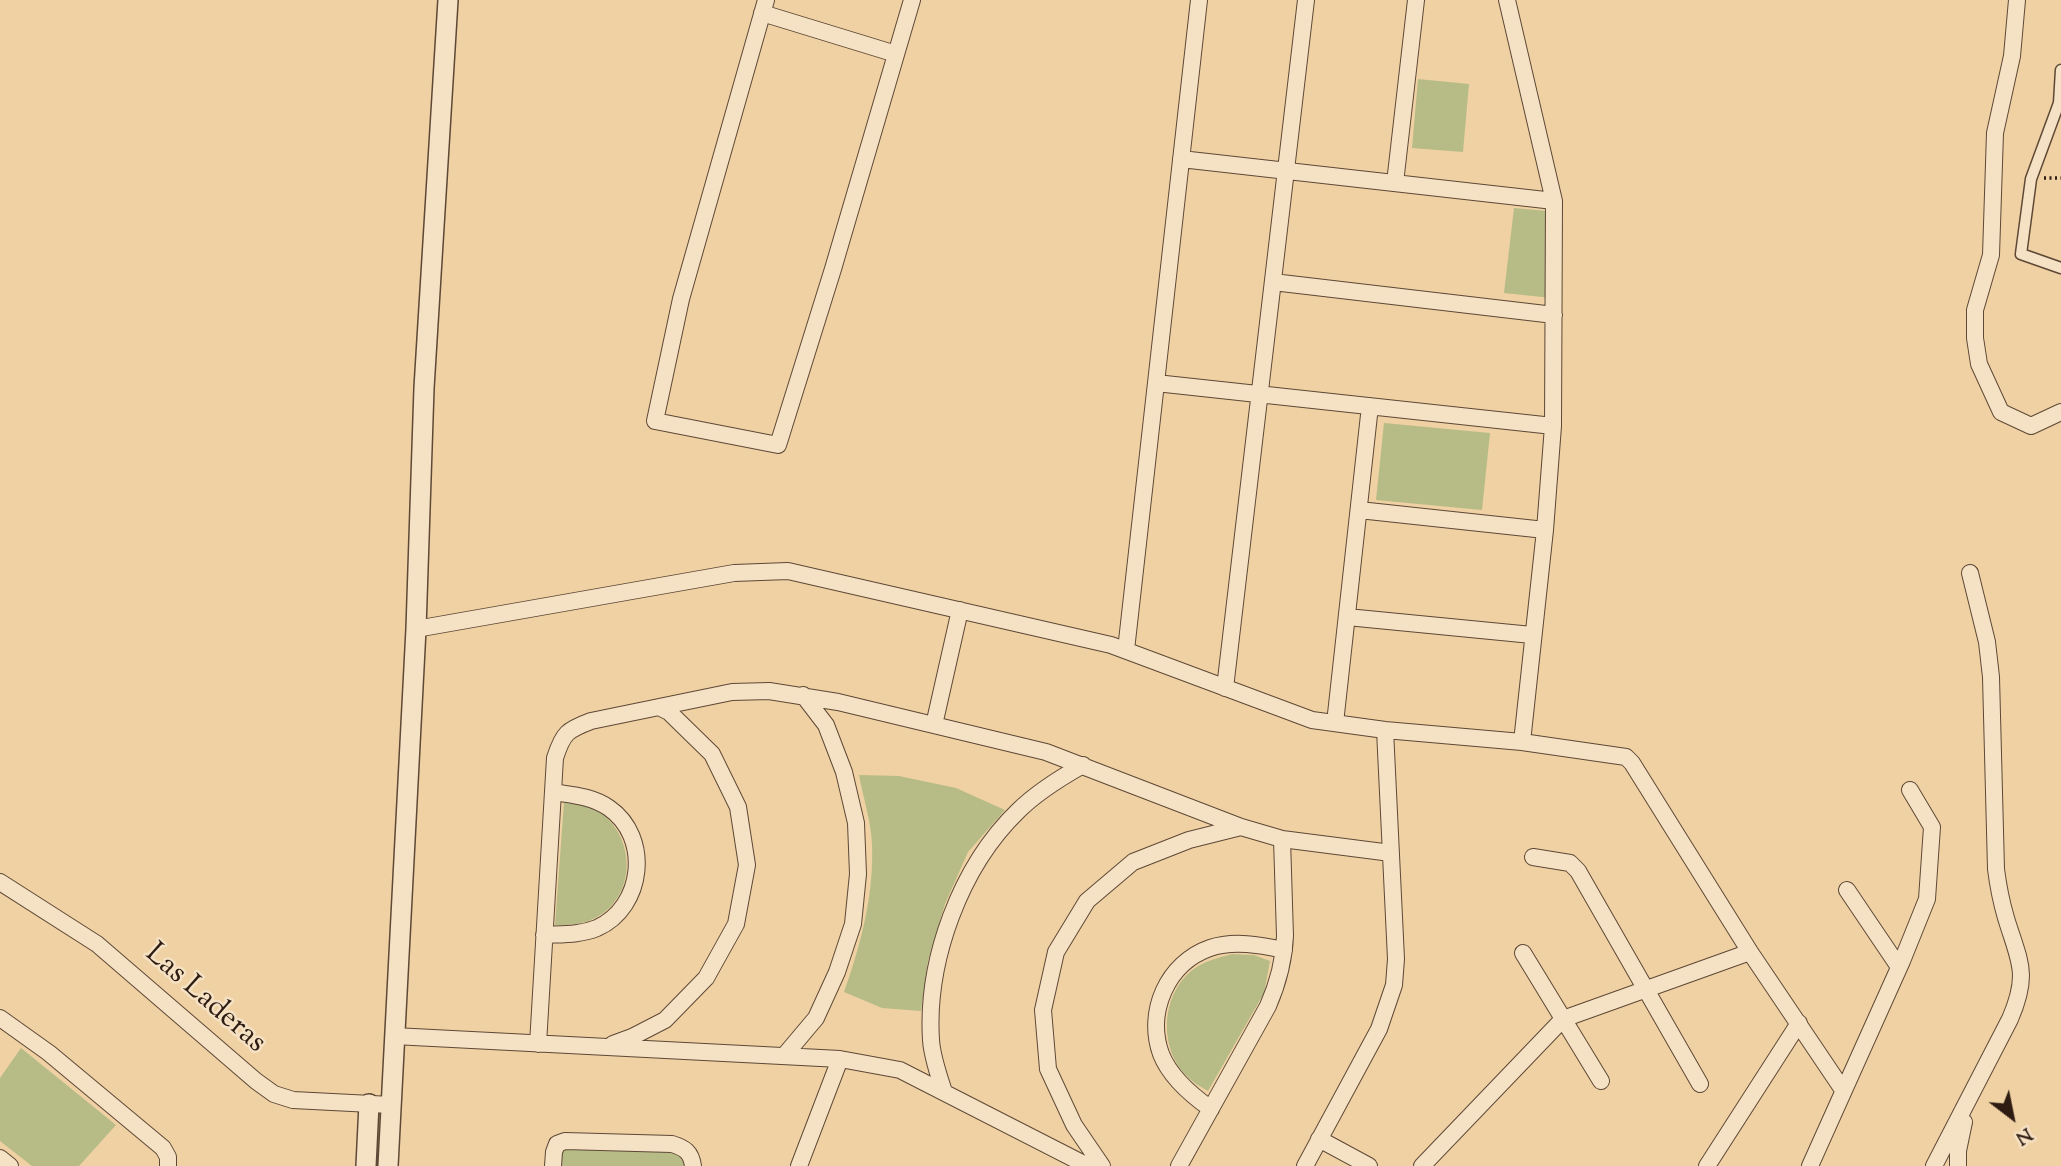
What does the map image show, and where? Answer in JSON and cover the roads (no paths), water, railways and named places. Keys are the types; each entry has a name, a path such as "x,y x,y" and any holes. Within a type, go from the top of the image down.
{"street":[{"path":"388,1166 416,629 425,374 448,0"},
{"path":"896,54 764,6 681,299 655,422 778,445 833,269 912,0"},
{"path":"1126,650 1199,0"},
{"path":"1225,688 1306,0"},
{"path":"1395,183 1416,0"},
{"path":"1507,0 1554,201 1553,426 1545,530 1522,743"},
{"path":"2017,0 2012,56 1995,133 1991,255 1975,310 1975,338 1979,364 2001,412 2031,426 2061,412"},
{"path":"2061,70 2059,103 2031,179 2021,254 2061,268"},
{"path":"1181,159 1554,201"},
{"path":"1273,282 1554,316"},
{"path":"1156,383 1553,426"},
{"path":"1335,723 1370,406"},
{"path":"1359,510 1545,530"},
{"path":"416,629 734,573 788,571 1111,645 1312,720 1626,757 1665,814 1750,952 1843,1090"},
{"path":"1934,1166 2018,1001 2022,986 2019,952 2000,895 1996,869 1991,677 1987,642 1970,573"},
{"path":"934,725 960,610"},
{"path":"1347,617 1532,635"},
{"path":"538,1044 555,758 561,740 572,727 591,721 733,692 769,691 803,695 1046,752 1241,827 1282,839 1391,852"},
{"path":"784,1056 816,1018 837,972 853,924 858,874 856,823 844,772 825,725 803,695"},
{"path":"608,1046 665,1020 706,978 736,924 747,865 738,807 712,754 669,712 661,708"},
{"path":"1305,1166 1380,1029 1394,985 1396,959 1385,730"},
{"path":"944,1092 931,1042 932,993 942,942 960,895 986,850 1017,812 1056,780 1083,765"},
{"path":"1811,1166 1927,899 1931,827 1910,790"},
{"path":"544,934 577,934 599,927 617,914 631,894 637,871 636,848 631,836 610,808 589,797 553,792"},
{"path":"1102,1166 1074,1125 1048,1069 1043,1010 1056,952 1087,901 1133,862 1189,840 1241,827"},
{"path":"1179,1166 1276,988 1284,950 1282,839"},
{"path":"1533,857 1570,863 1578,872 1700,1084"},
{"name":"Las Laderas","path":"0,882 97,944 274,1094 293,1100 391,1105"},
{"path":"1847,890 1899,967"},
{"path":"1211,1109 1192,1096 1161,1055 1155,1030 1158,1004 1168,980 1186,961 1209,948 1235,943 1284,950"},
{"path":"1422,1166 1563,1019 1750,952"},
{"path":"1523,953 1601,1081"},
{"path":"0,1018 49,1053 163,1148 168,1157 168,1166"},
{"path":"1707,1166 1799,1023"},
{"path":"394,1036 840,1059 900,1070 1088,1166"},
{"path":"799,1166 840,1059"},
{"path":"1958,1166 1958,1151 1970,1099"},
{"path":"366,1166 369,1104"},
{"path":"1319,1139 1369,1166"},
{"path":"553,1166 557,1144 565,1141 672,1143 683,1147 691,1155 693,1166"},
{"path":"0,1158 10,1166"}]}
